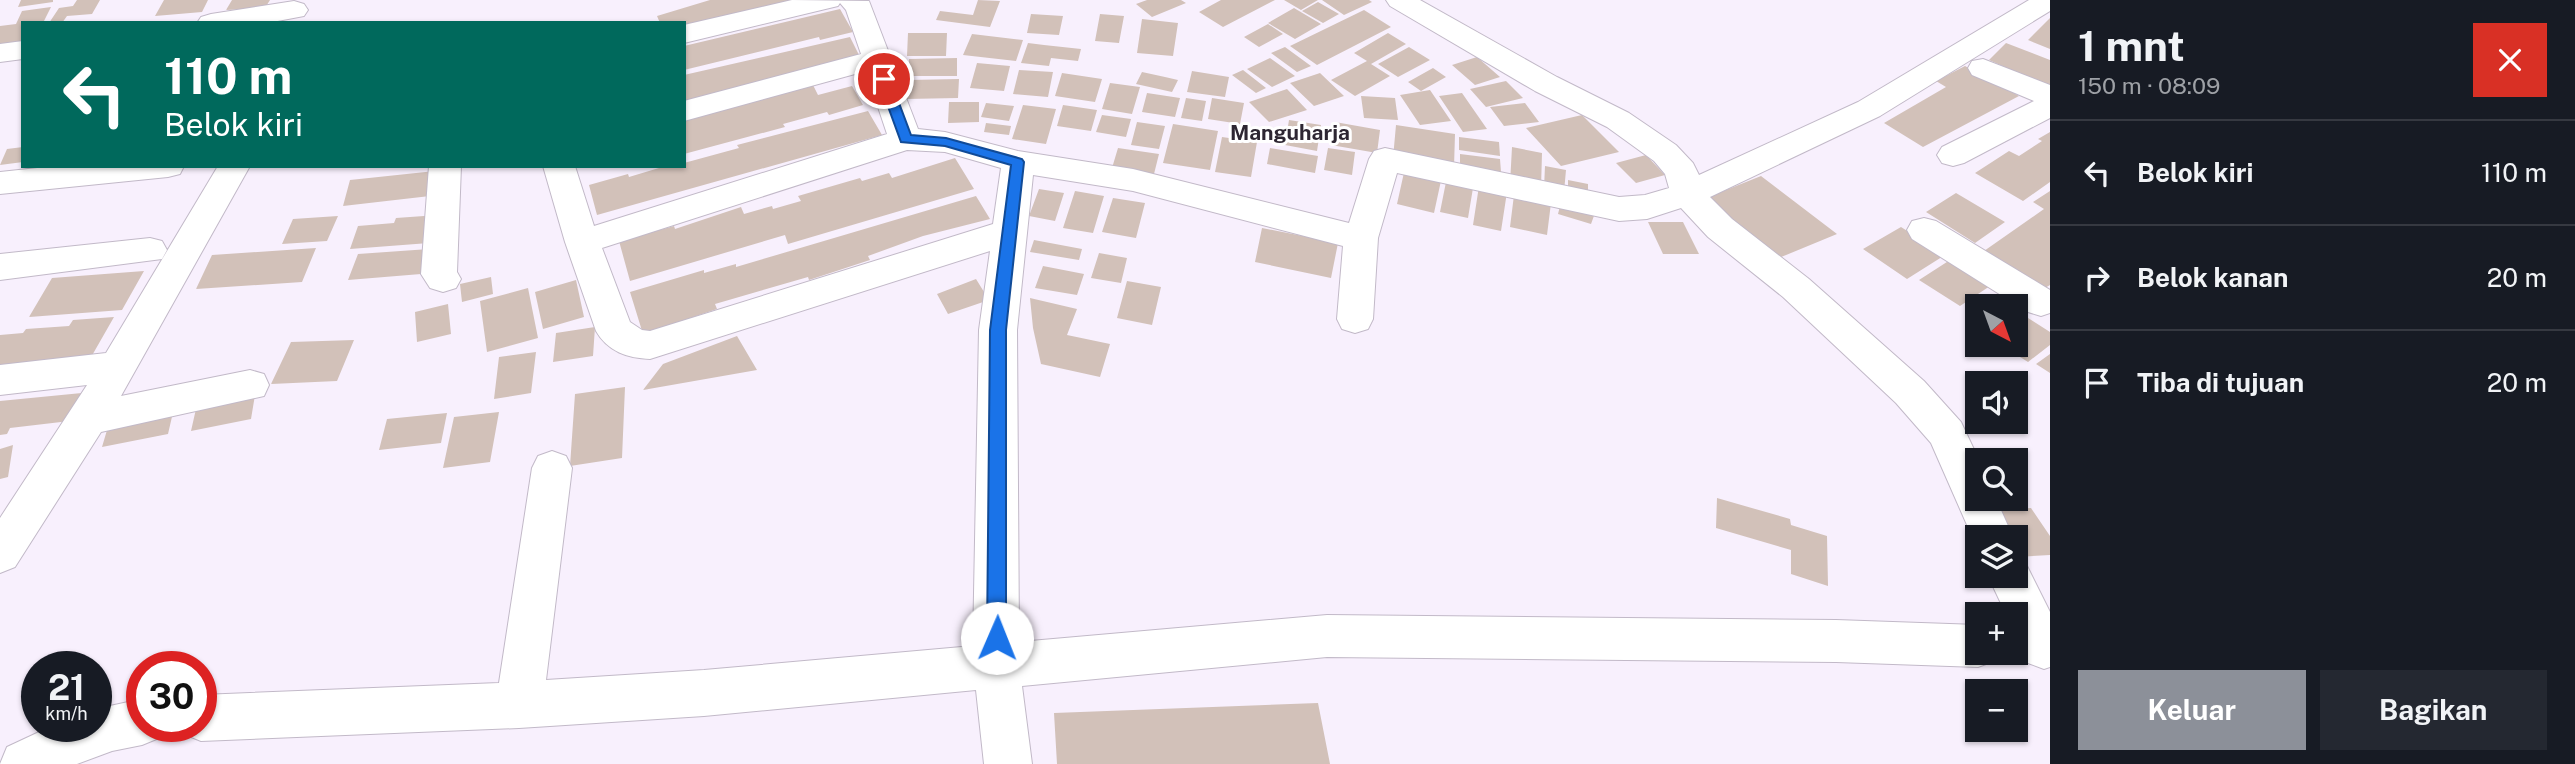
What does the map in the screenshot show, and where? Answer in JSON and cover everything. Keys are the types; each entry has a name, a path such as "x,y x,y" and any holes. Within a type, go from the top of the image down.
{"street":[{"path":"686,34 828,0"},
{"path":"852,0 859,7 905,139"},
{"path":"1400,0 1641,135 1665,153 1681,171 1687,194 1720,228 1796,288 1910,392 1947,434 1987,525"},
{"path":"1355,319 1361,238 1385,159 1619,209 1647,206 1687,194 1870,109 2047,1"},
{"path":"225,21 294,11"},
{"path":"0,53 21,50"},
{"path":"686,110 877,59"},
{"path":"1983,68 2050,96"},
{"path":"1954,155 2050,105"},
{"path":"582,242 905,139 946,142 1018,162 1133,180 1361,238"},
{"path":"1008,764 996,665 998,330 1018,162"},
{"path":"0,183 148,168"},
{"path":"6,537 88,419 233,168"},
{"path":"443,279 439,274 445,168"},
{"path":"560,168 582,242 615,331 634,344 650,345 1009,232"},
{"path":"1924,230 2047,302"},
{"path":"0,267 150,250"},
{"path":"0,380 117,367"},
{"path":"88,419 250,385"},
{"path":"519,705 552,468"},
{"path":"2014,588 2036,652"},
{"path":"217,717 519,705 704,694 1327,636 1836,640 1965,645"},
{"path":"24,764 60,747 126,724"}],"building":[{"path":"21,0 53,0 53,2 18,7"},
{"path":"77,0 100,0 92,14 67,16 63,21 50,21 59,8 73,6"},
{"path":"164,0 208,0 202,12 155,16"},
{"path":"232,0 270,0 265,8 226,10"},
{"path":"710,0 794,0 686,29 686,21 659,21 657,16"},
{"path":"978,0 1000,1 990,27 936,20 940,11 973,15"},
{"path":"1147,0 1181,0 1186,3 1152,17 1136,4"},
{"path":"1221,0 1275,0 1223,27 1199,12"},
{"path":"1284,0 1318,0 1301,10"},
{"path":"1322,0 1369,0 1372,2 1344,15"},
{"path":"1318,2 1339,14 1323,23 1302,11"},
{"path":"51,7 44,21 21,21 21,46 0,49 0,26 16,24 22,11"},
{"path":"1294,8 1321,24 1295,39 1268,23"},
{"path":"840,9 853,32 820,40 819,37 686,70 686,46"},
{"path":"1364,10 1391,27 1317,65 1290,46"},
{"path":"1031,14 1063,16 1059,35 1027,33"},
{"path":"1100,14 1124,16 1119,43 1095,41"},
{"path":"2050,18 2050,49 2028,40"},
{"path":"1142,19 1178,23 1173,56 1137,53"},
{"path":"1268,24 1283,34 1259,47 1244,37"},
{"path":"908,33 947,33 946,56 907,56"},
{"path":"1388,33 1406,44 1371,64 1390,76 1355,96 1331,80 1367,61 1354,53"},
{"path":"972,34 1023,40 1016,61 963,55"},
{"path":"850,37 860,57 686,101 686,75"},
{"path":"1028,43 1081,49 1078,61 1051,58 1049,66 1021,63"},
{"path":"2006,43 2050,60 2050,87 1989,60"},
{"path":"1285,47 1311,66 1297,72 1271,53"},
{"path":"1409,47 1430,60 1398,77 1378,64"},
{"path":"1477,57 1500,77 1475,85 1452,65"},
{"path":"957,58 957,76 909,76 909,59"},
{"path":"1270,58 1295,76 1272,87 1247,69"},
{"path":"977,63 1010,66 1004,91 970,88"},
{"path":"1965,66 2019,96 1923,147 1884,123 1946,87 1936,81"},
{"path":"1433,68 1446,77 1421,91 1408,82"},
{"path":"1019,70 1053,72 1048,97 1013,94"},
{"path":"1243,70 1266,88 1256,93 1232,75"},
{"path":"1192,71 1229,77 1225,97 1187,92"},
{"path":"1142,72 1178,80 1172,92 1136,84"},
{"path":"1062,73 1102,79 1095,102 1055,96"},
{"path":"1320,73 1344,96 1314,106 1290,83"},
{"path":"959,79 958,98 906,99 908,80"},
{"path":"1506,81 1523,98 1486,107 1470,89"},
{"path":"1110,83 1140,87 1132,114 1102,109"},
{"path":"813,85 818,95 852,86 863,105 783,124 785,127 686,153 686,118"},
{"path":"1287,89 1307,110 1269,122 1249,102"},
{"path":"1430,90 1451,121 1420,125 1400,95"},
{"path":"1147,93 1180,98 1175,117 1142,112"},
{"path":"1462,93 1487,129 1463,132 1439,96"},
{"path":"1361,96 1395,98 1398,120 1364,118"},
{"path":"1186,98 1206,101 1202,121 1181,118"},
{"path":"1212,98 1244,103 1240,124 1208,119"},
{"path":"949,102 979,102 979,122 948,123"},
{"path":"986,103 1014,106 1009,121 981,117"},
{"path":"1525,103 1539,122 1504,126 1490,107"},
{"path":"1023,105 1056,109 1046,144 1012,139"},
{"path":"1063,105 1097,110 1091,131 1057,126"},
{"path":"868,111 882,135 597,215 589,185 659,168 686,168 686,162 739,148 737,145"},
{"path":"1102,115 1131,119 1126,137 1096,132"},
{"path":"1582,115 1619,152 1561,166 1526,128"},
{"path":"1289,120 1321,125 1317,151 1285,145"},
{"path":"1137,122 1165,126 1159,149 1131,145"},
{"path":"1335,122 1380,130 1377,153 1331,145"},
{"path":"986,123 1011,126 1009,135 984,132"},
{"path":"1173,124 1218,131 1210,170 1163,163"},
{"path":"1396,125 1455,134 1454,167 1393,158"},
{"path":"2050,132 2050,182 2023,201 1975,173 2009,151 2019,156 2042,141 2038,139"},
{"path":"1222,137 1257,142 1251,177 1215,172"},
{"path":"1459,137 1499,142 1500,156 1459,150"},
{"path":"21,147 21,162 0,165 7,149"},
{"path":"1512,147 1542,153 1541,189 1510,184"},
{"path":"1118,148 1159,154 1154,174 1112,168"},
{"path":"1270,148 1318,156 1315,173 1267,164"},
{"path":"1328,148 1355,152 1352,175 1324,170"},
{"path":"1460,154 1500,159 1501,172 1460,167"},
{"path":"1646,155 1665,175 1636,183 1616,163"},
{"path":"955,158 974,189 788,244 785,235 630,281 619,241 674,226 675,229 741,207 744,214 772,206 773,209 801,201 798,196 860,178 862,181 889,173 892,178"},
{"path":"1545,166 1566,170 1564,192 1544,188"},
{"path":"1405,168 1442,176 1434,213 1397,204"},
{"path":"435,171 430,196 343,206 350,180"},
{"path":"1761,176 1837,234 1774,260 1701,200"},
{"path":"1568,180 1588,184 1588,197 1568,193"},
{"path":"1446,182 1473,188 1468,218 1440,212"},
{"path":"1479,186 1507,192 1501,231 1473,225"},
{"path":"1039,189 1064,193 1055,221 1029,216"},
{"path":"1075,191 1104,196 1093,233 1063,228"},
{"path":"2050,191 2050,285 2045,288 1984,251 2044,209 2033,202"},
{"path":"1956,193 2005,222 1975,243 1926,212"},
{"path":"1514,195 1551,203 1547,235 1510,227"},
{"path":"976,196 990,219 923,236 868,256 870,260 809,280 808,277 715,304 717,309 643,334 630,292 704,270 704,273 736,264 736,267"},
{"path":"1113,198 1145,203 1136,238 1102,232"},
{"path":"1561,202 1595,213 1591,224 1558,214"},
{"path":"438,215 429,243 350,249 358,226 394,223 396,218"},
{"path":"338,216 327,241 282,244 293,219"},
{"path":"1648,222 1683,222 1699,254 1663,254"},
{"path":"1901,227 1945,255 1907,279 1863,249"},
{"path":"1262,228 1338,243 1331,278 1255,262"},
{"path":"1034,240 1082,249 1079,260 1030,252"},
{"path":"316,248 302,282 196,289 212,255"},
{"path":"429,249 421,274 348,280 358,254"},
{"path":"1099,253 1127,258 1121,283 1091,278"},
{"path":"1950,260 1990,286 1978,294 1965,294 1965,303 1960,306 1919,280"},
{"path":"1043,266 1084,274 1077,295 1035,288"},
{"path":"144,271 122,310 29,317 52,278"},
{"path":"491,277 493,294 462,302 460,284"},
{"path":"976,279 989,300 948,314 937,294"},
{"path":"576,280 584,317 543,329 535,292"},
{"path":"1127,281 1161,287 1152,325 1117,318"},
{"path":"528,288 538,338 487,352 480,301"},
{"path":"1030,298 1077,309 1067,335 1110,344 1100,377 1041,364"},
{"path":"448,304 451,334 417,342 415,312"},
{"path":"114,317 90,359 0,365 0,335 23,333 26,329 69,326 73,320"},
{"path":"2028,318 2050,332 2050,345 2028,362 2020,357 2028,357"},
{"path":"595,327 593,356 553,362 556,333"},
{"path":"737,336 757,370 643,390 663,364"},
{"path":"354,340 337,381 271,384 291,342"},
{"path":"536,352 531,393 494,399 499,357"},
{"path":"2050,354 2050,373 2036,364"},
{"path":"625,387 622,458 570,466 575,394"},
{"path":"256,389 251,419 191,431 198,400"},
{"path":"92,392 78,420 10,428 7,434 0,435 0,401"},
{"path":"174,408 168,434 102,447 110,420"},
{"path":"499,412 490,462 443,468 454,417"},
{"path":"447,413 441,443 379,450 387,419"},
{"path":"13,445 8,477 0,479 0,449"},
{"path":"1717,498 1790,519 1791,525 1827,536 1828,586 1791,574 1791,550 1716,528"},
{"path":"2031,508 2050,536 2050,555 2028,556 2028,525 1993,525 1983,511 2028,511"},
{"path":"1318,703 1330,764 1057,764 1054,713"}],"district":[{"name":"Manguharja","path":"1290,133"}],"route":[{"path":"884,79 905,139 946,142 1018,162 998,330 997,638"}]}
